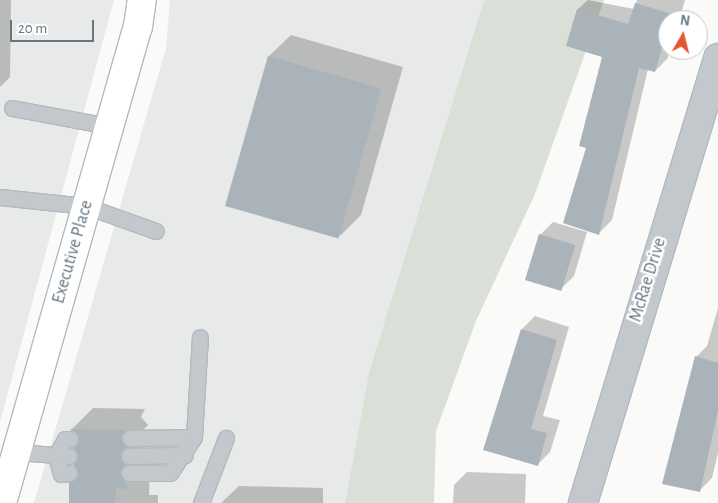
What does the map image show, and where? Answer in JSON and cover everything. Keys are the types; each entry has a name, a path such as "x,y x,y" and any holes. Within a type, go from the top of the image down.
{"street":[{"name":"Executive Place","path":"2,503 109,126 142,0"},
{"name":"McRae Drive","path":"583,503 718,58"}],"lane":[{"path":"12,108 109,126"},
{"path":"0,197 86,206 156,231"},
{"path":"129,473 170,473 185,455 194,437 200,337"},
{"path":"130,438 194,437"},
{"path":"69,474 61,474 65,439 70,438"},
{"path":"201,503 226,438"},
{"path":"17,452 63,456"},
{"path":"129,456 185,455"}],"shaded area":[{"path":"0,0 114,0 0,422"},
{"path":"170,0 484,0 369,372 345,503 34,503 166,48"},
{"path":"484,0 604,0 535,194 476,321 436,431 434,503 345,503 369,372"}],"building":[{"path":"635,3 659,10 659,60 655,72 639,68 599,235 563,223 586,148 579,146 602,57 566,46 577,9 628,24"},
{"path":"268,56 381,89 338,238 225,206"},
{"path":"539,234 575,245 561,291 525,280"},
{"path":"521,329 557,340 531,429 547,433 538,466 483,450"},
{"path":"695,356 718,363 718,411 700,492 662,484"},
{"path":"70,429 125,430 121,439 128,447 121,452 125,465 120,473 129,489 116,488 115,503 69,503 69,482 78,472 73,464 78,456 73,448 79,439"}]}
